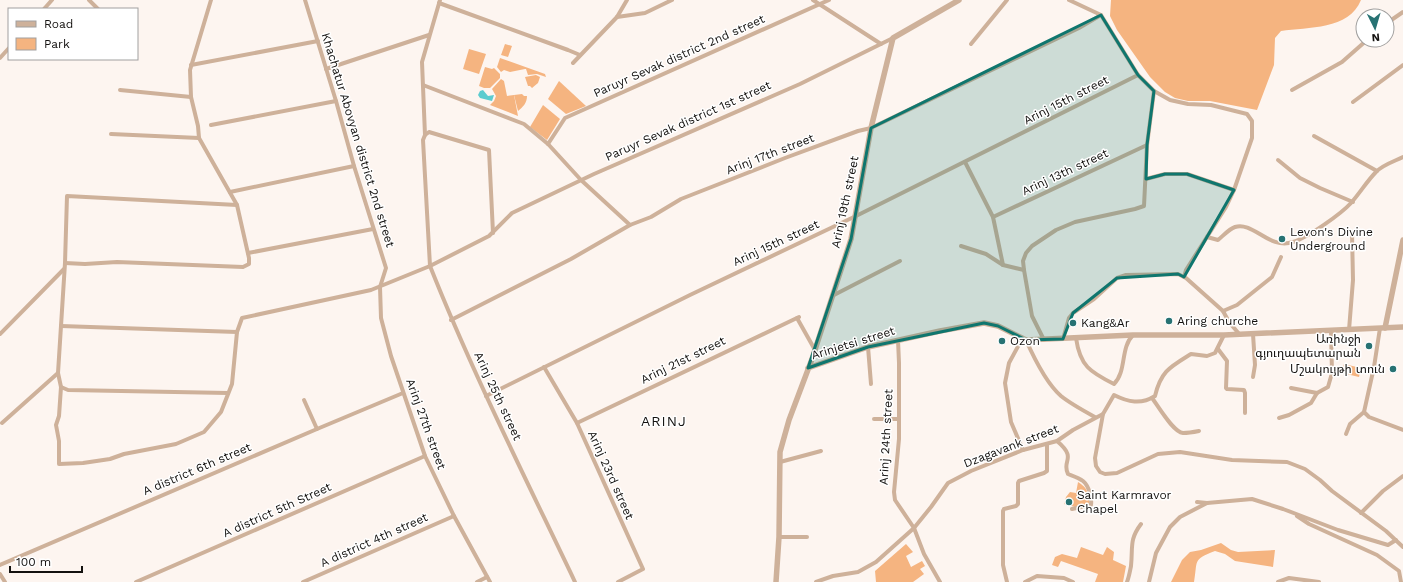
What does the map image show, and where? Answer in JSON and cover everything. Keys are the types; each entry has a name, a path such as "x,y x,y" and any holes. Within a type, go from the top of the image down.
{"street":[{"path":"45,8 52,0"},
{"path":"89,0 97,8"},
{"path":"65,263 85,264 117,262 242,267 249,264 250,262 237,205 199,138 198,126 191,96 191,65 211,0"},
{"name":"Khachatur Abovyan district 2nd street","path":"305,0 373,230 386,268 380,287"},
{"path":"573,63 617,17 628,0"},
{"path":"617,17 645,12 672,0"},
{"path":"813,0 818,5 881,44"},
{"name":"Paruyr Sevak district 2nd street","path":"548,144 565,118 829,0"},
{"name":"Paruyr Sevak district 1st street","path":"430,266 489,236 512,213 581,180 800,84 893,38 959,0"},
{"path":"971,44 1007,0"},
{"path":"1069,0 1101,15 1138,75 1154,91 1170,100 1188,104 1211,105 1247,114 1252,121 1252,138 1234,190 1226,207 1186,270 1184,277"},
{"path":"439,2 580,55"},
{"name":"Arinj 25th street","path":"439,2 422,62 423,140 430,266 451,320 486,396 576,582"},
{"name":"Arinj 17th street","path":"451,320 571,259 630,225 651,217 681,199 858,131 872,128 1079,28 1101,15"},
{"path":"326,69 429,35"},
{"name":"Arinj 19th street","path":"808,368 851,239 872,128 893,38"},
{"path":"191,65 318,41"},
{"path":"1292,90 1342,62 1358,48"},
{"path":"0,58 8,49"},
{"path":"1353,102 1403,64"},
{"name":"Arinj 15th street","path":"486,396 697,292 856,216 1138,75"},
{"path":"423,85 524,124 548,144 581,180 630,225"},
{"path":"120,90 191,96"},
{"path":"1044,340 1032,316 1023,261 1026,253 1032,246 1056,230 1075,222 1144,206 1146,145 1154,91"},
{"path":"211,125 336,101"},
{"path":"424,135 429,132 489,150 493,233"},
{"path":"111,134 199,138"},
{"path":"1314,136 1377,171"},
{"name":"Arinj 13th street","path":"993,216 1146,145"},
{"path":"1206,237 1218,240 1232,228 1243,226 1250,228 1271,241 1287,244 1294,242 1309,234 1347,208 1377,171 1403,157"},
{"path":"1278,160 1300,178 1353,202"},
{"path":"965,162 993,216 1003,265"},
{"path":"230,192 354,166"},
{"path":"1146,179 1165,174 1187,174 1234,190"},
{"path":"237,205 67,196 65,263 58,373 61,387 59,416 56,425 59,441 59,464 83,463 110,459 124,454 176,444 204,432 221,412 232,384 237,332 242,318 371,290 430,266"},
{"path":"248,253 373,230"},
{"path":"1349,330 1353,280 1352,233"},
{"path":"1346,434 1350,424 1364,412 1403,240"},
{"path":"961,246 986,254 1003,265 1024,270"},
{"path":"1223,311 1237,305 1272,276 1280,257"},
{"path":"832,296 900,261"},
{"path":"0,334 64,269"},
{"path":"1063,339 1069,318 1073,313 1094,299 1117,278 1126,275 1170,274 1178,274 1196,285 1201,292 1223,311 1229,322 1240,335"},
{"name":"Arinj 27th street","path":"380,287 381,318 390,356 425,456 454,516 490,582"},
{"name":"Arinj 21st street","path":"577,423 798,317 815,350"},
{"name":"Arinjetsi street","path":"776,582 779,537 780,452 788,420 808,368 868,347 984,323 998,326 1024,340"},
{"path":"61,326 237,332"},
{"path":"1024,340 1133,335 1240,335 1403,328"},
{"path":"1279,418 1311,403 1317,394 1328,387 1332,373 1331,331"},
{"path":"1253,334 1255,365 1253,377"},
{"path":"1076,338 1078,351 1084,364 1089,370 1114,384 1118,380 1127,341 1133,335"},
{"path":"1224,335 1215,353 1207,356 1191,354 1177,362 1165,372 1158,382 1155,396 1147,401 1135,402 1124,400 1114,395 1102,414 1095,458 1096,466 1100,472 1105,474 1117,473 1158,454 1180,452 1232,460 1287,462 1305,470 1320,480 1332,492 1396,540 1403,547"},
{"name":"Arinj 24th street","path":"898,340 899,439 894,492 895,500 914,528 924,554 940,582"},
{"path":"1024,340 1050,384 1060,395 1072,404 1095,417"},
{"path":"1022,450 1011,422 1006,383 1009,363 1024,340"},
{"path":"868,347 871,384"},
{"path":"1218,349 1227,361 1226,388 1244,390 1246,393 1245,413"},
{"name":"Arinj 23rd street","path":"544,367 577,423 643,569 618,582"},
{"path":"2,423 58,373"},
{"path":"61,387 68,390 228,393"},
{"path":"1291,388 1317,394"},
{"name":"A district 6th street","path":"0,565 403,393"},
{"path":"1152,398 1170,425 1182,433 1199,431"},
{"path":"304,400 317,429"},
{"path":"1364,412 1369,418 1403,430"},
{"name":"Dzagavank street","path":"816,582 833,576 858,572 876,562 914,528 948,483 971,471 1022,450 1057,441 1102,414"},
{"path":"874,419 899,419"},
{"path":"1057,441 1068,453 1069,457 1066,468 1068,474 1084,482 1090,491 1091,506 1072,509"},
{"path":"1007,582 1003,565 1003,511 1004,509 1016,506 1018,504 1018,483 1020,481 1047,471 1047,444"},
{"path":"780,462 821,451"},
{"name":"A district 5th Street","path":"136,582 425,456"},
{"path":"1361,513 1383,491 1403,476"},
{"path":"1197,502 1207,503 1252,499 1338,530 1388,545 1396,540"},
{"path":"1149,582 1156,553 1170,527 1180,517 1207,503"},
{"path":"1295,514 1301,520 1309,524 1377,554 1399,571 1401,582"},
{"name":"A district 4th street","path":"303,582 454,516"},
{"path":"1127,582 1131,567 1131,548 1134,533 1141,524"},
{"path":"779,537 807,537"},
{"path":"0,574 5,582"},
{"path":"1025,582 1037,576 1064,578 1073,582"},
{"path":"477,582 487,577"},
{"path":"1278,582 1289,578 1318,582"}],"highlighted area":[{"path":"1101,15 1138,75 1154,91 1147,145 1146,179 1165,174 1187,174 1234,190 1184,277 1178,274 1117,278 1073,313 1063,339 1026,340 998,326 984,323 868,347 808,368 851,239 871,128"}],"green space":[{"path":"1111,0 1361,0 1355,10 1338,22 1315,27 1281,31 1275,38 1274,65 1257,110 1210,101 1188,101 1175,98 1165,92 1150,77 1117,30 1110,16"},
{"path":"505,44 512,46 508,57 501,55"},
{"path":"469,49 486,54 479,74 463,69"},
{"path":"500,58 545,74 546,77 537,74 528,75 526,69 510,72 504,70 501,72 497,67"},
{"path":"485,67 492,69 494,68 500,74 500,78 490,88 479,86"},
{"path":"536,75 540,77 538,83 532,88 528,86 525,77"},
{"path":"501,79 504,81 507,96 514,95 518,116 490,105 496,96 492,89"},
{"path":"559,81 586,106 566,114 548,99"},
{"path":"522,94 527,96 526,101 518,111 514,95"},
{"path":"543,105 560,119 547,140 530,127"},
{"path":"1344,364 1361,368 1359,377 1342,373"},
{"path":"1078,482 1087,492 1090,505 1075,507 1064,504 1066,497 1070,492 1076,493"},
{"path":"1221,543 1231,550 1238,552 1275,550 1273,567 1235,561 1225,554 1215,551 1199,559 1196,565 1194,582 1171,582 1182,560 1190,552"},
{"path":"906,544 913,552 906,556 911,567 922,561 925,566 920,569 924,574 913,582 876,582 875,571"},
{"path":"1081,547 1103,555 1107,547 1114,552 1113,560 1126,566 1123,582 1095,582 1098,574 1061,561 1058,567 1052,565 1055,557 1062,554 1077,558"}],"water":[{"path":"483,90 488,96 494,95 492,101 480,98 478,95 480,91"}],"place":[{"name":"Levon's Divine Underground","path":"1282,239"},
{"name":"Aring churche","path":"1169,321"},
{"name":"Kang&Ar","path":"1073,323"},
{"name":"Ozon","path":"1002,341"},
{"name":"Առինջի գյուղապետարան","path":"1369,346"},
{"name":"Մշակույթի տուն","path":"1393,369"},
{"name":"Saint Karmravor Chapel","path":"1069,502"}],"district":[{"name":"ARINJ","path":"664,421"}]}
